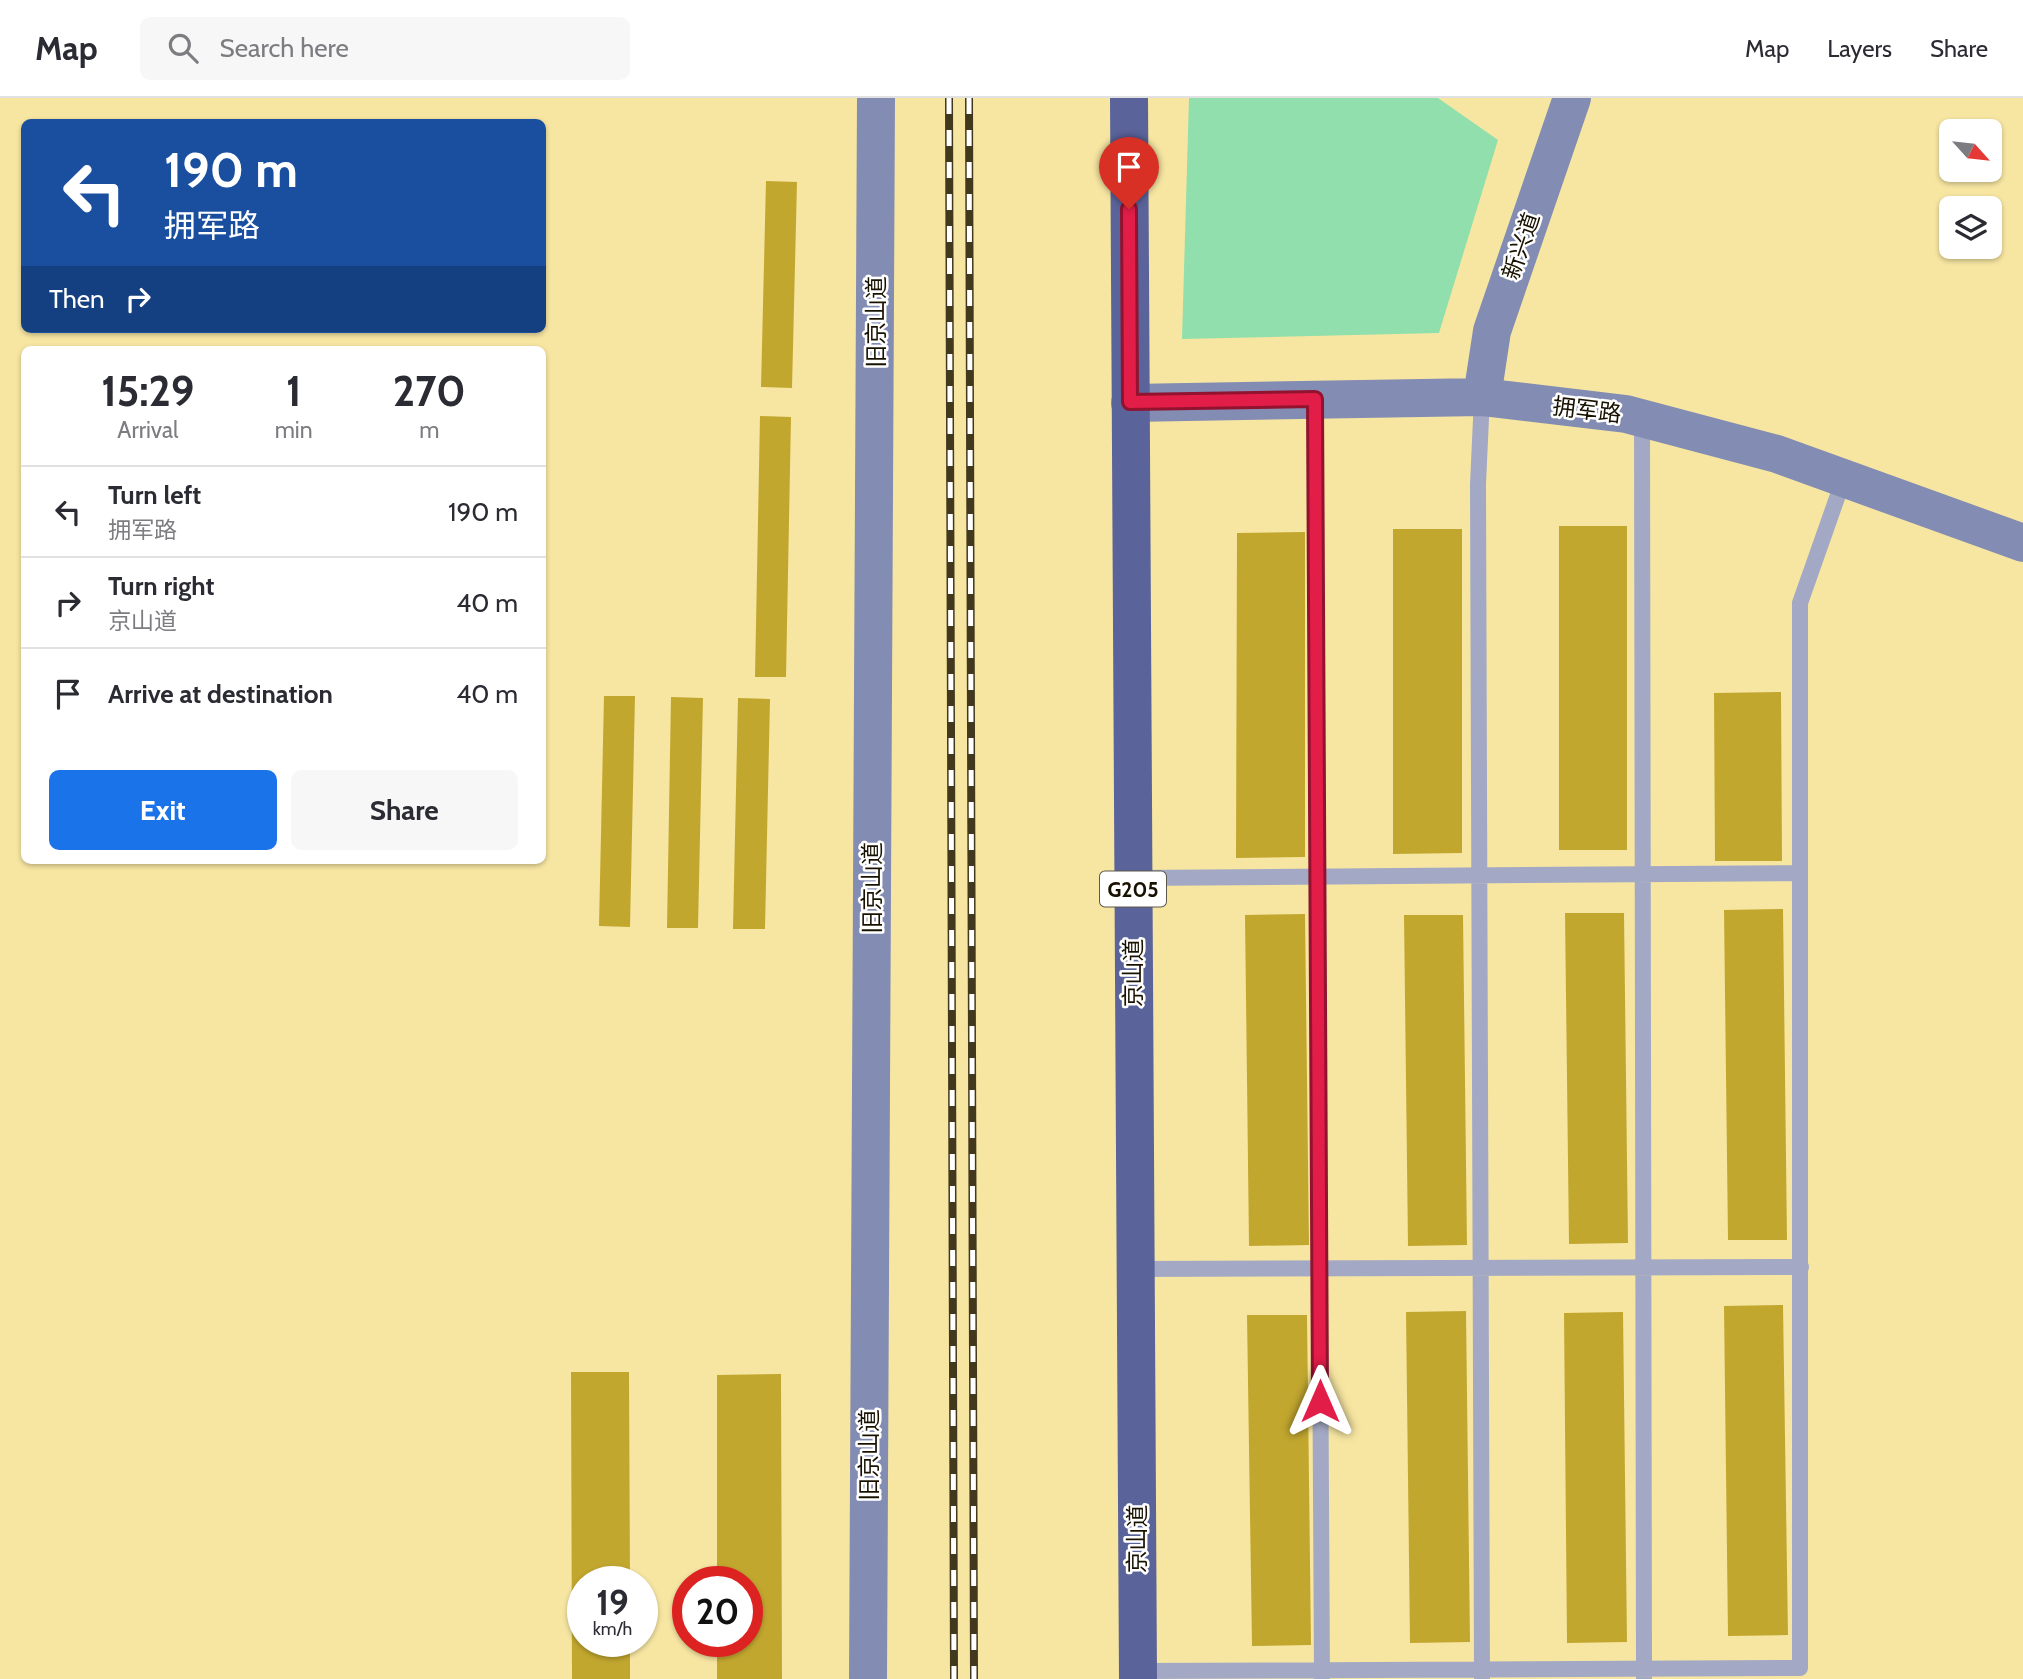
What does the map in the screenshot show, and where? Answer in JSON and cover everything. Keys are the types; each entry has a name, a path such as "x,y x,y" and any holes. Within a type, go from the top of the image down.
{"highway":[{"name":"京山道","path":"1129,98 1138,1675"}],"street":[{"name":"旧京山道","path":"867,1679 876,98"},
{"name":"新兴道","path":"1482,397 1492,331 1572,98"},
{"name":"拥军路","path":"1130,402 1482,397 1642,418 1777,454 2023,543"}],"lane":[{"path":"1482,397 1478,484 1482,1679"},
{"path":"1315,399 1322,1679"},
{"path":"1642,418 1644,1679"},
{"path":"1138,1675 1800,1668 1800,603 1844,478"},
{"path":"1133,878 1800,873"},
{"path":"1135,1269 1801,1268"}],"green space":[{"path":"1189,98 1438,98 1498,140 1439,333 1182,339"}],"building":[{"path":"766,181 797,182 792,388 761,387"},
{"path":"760,416 791,417 786,677 755,677"},
{"path":"1559,526 1627,526 1627,850 1559,850"},
{"path":"1393,529 1462,529 1462,853 1393,854"},
{"path":"1305,532 1305,857 1236,858 1237,533"},
{"path":"1781,692 1782,861 1715,861 1714,693"},
{"path":"604,696 635,696 630,927 599,926"},
{"path":"671,697 703,698 698,928 667,928"},
{"path":"738,698 770,699 765,929 733,929"},
{"path":"1783,909 1787,1240 1728,1240 1724,910"},
{"path":"1565,913 1624,913 1628,1243 1569,1244"},
{"path":"1305,914 1309,1245 1249,1246 1245,915"},
{"path":"1404,915 1463,915 1467,1245 1408,1246"},
{"path":"1783,1305 1788,1635 1728,1636 1724,1306"},
{"path":"1466,1311 1470,1642 1410,1643 1406,1312"},
{"path":"1623,1312 1627,1642 1567,1643 1564,1313"},
{"path":"1247,1315 1307,1315 1311,1645 1252,1646"},
{"path":"571,1372 629,1372 630,1566 572,1566"},
{"path":"781,1374 782,1679 717,1679 717,1657 763,1657 763,1566 717,1566 717,1375"},
{"path":"572,1657 630,1657 630,1679 572,1679"}],"railway":[{"path":"949,98 954,1679"},
{"path":"969,98 974,1679"}],"route":[{"path":"1129,209 1130,402 1315,399 1320,1401"}]}
